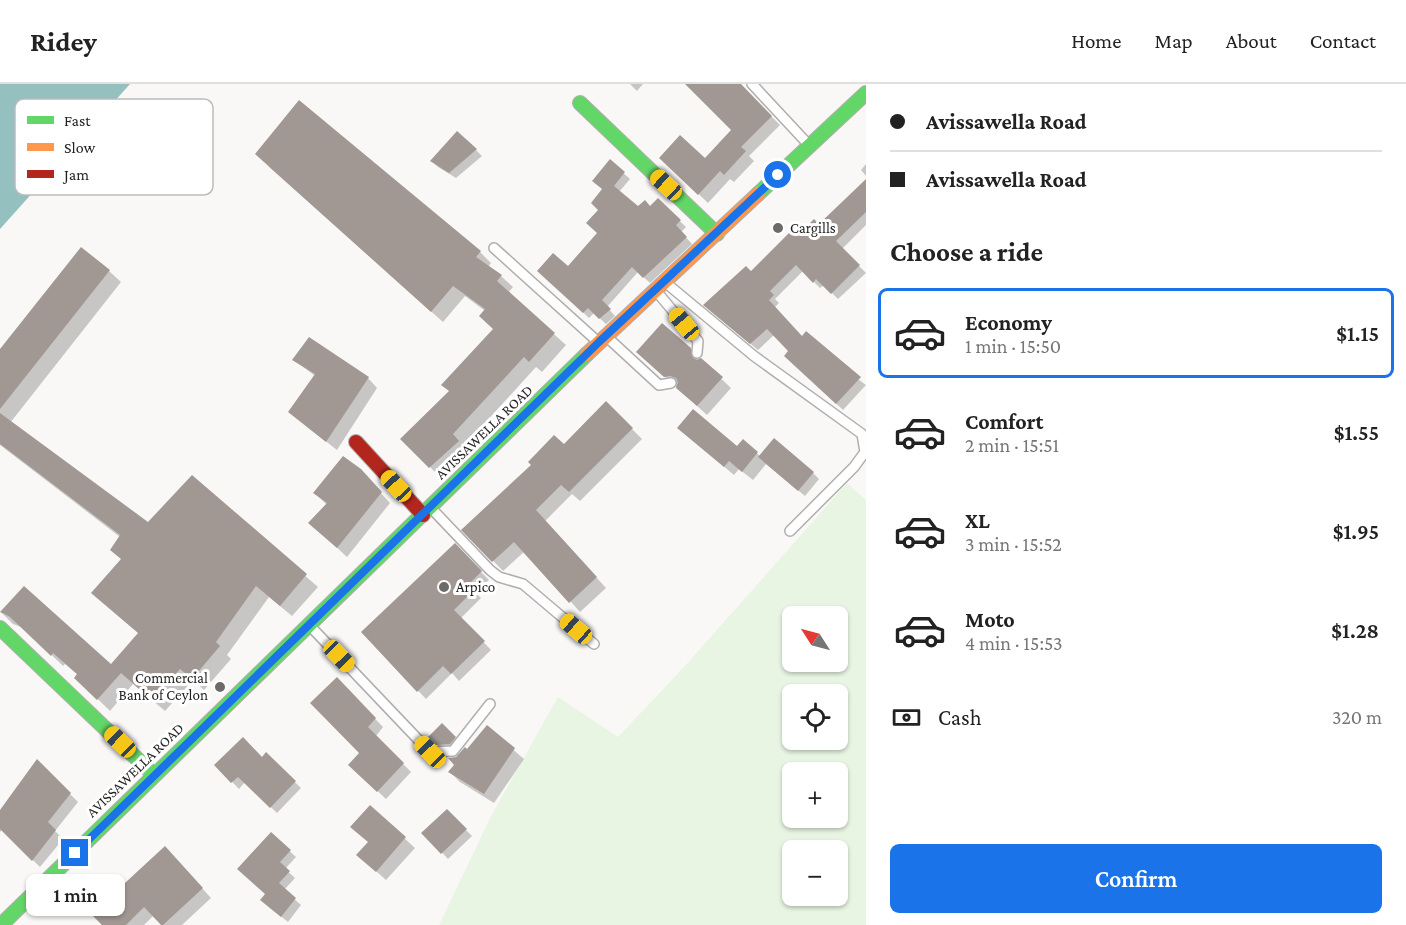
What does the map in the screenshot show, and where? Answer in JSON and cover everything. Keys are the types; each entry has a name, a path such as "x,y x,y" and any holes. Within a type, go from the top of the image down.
{"main road":[{"name":"AVISSAWELLA ROAD","path":"1,925 603,339 866,93"},
{"path":"580,103 717,234"},
{"path":"356,442 427,511"},
{"path":"0,628 154,775"}],"lane":[{"path":"752,84 808,145"},
{"path":"494,248 659,385 671,383"},
{"path":"660,286 698,340 697,354"},
{"path":"660,286 862,434 865,452 854,467 790,531"},
{"path":"427,511 490,570 499,577 523,584 594,644"},
{"path":"308,624 430,752 453,752 490,704"}],"green space":[{"path":"847,483 866,500 866,925 439,925 491,816 558,697 618,737 684,667"}],"water":[{"path":"0,84 130,84 117,99 15,99 15,195 30,195 0,229"}],"building":[{"path":"685,84 741,84 772,116 741,147 746,151 724,175 720,171 698,195 659,158 680,135 705,158 731,130"},
{"path":"299,100 481,251 476,257 502,275 497,281 555,333 529,362 524,357 453,434 459,441 429,468 400,439 449,391 441,385 493,329 479,316 485,309 453,286 431,312 255,154"},
{"path":"457,131 477,149 449,173 430,161"},
{"path":"610,159 625,172 614,186 638,206 645,200 650,206 658,198 681,220 676,225 687,237 643,278 632,267 602,300 611,309 599,319 588,308 583,313 537,271 553,253 568,266 597,233 586,223 598,210 591,203 602,189 592,181"},
{"path":"866,179 866,212 836,241 860,265 831,294 816,279 813,283 796,265 770,291 774,295 769,300 802,336 806,331 861,377 836,404 784,356 788,351 767,329 750,344 703,305 746,266 751,271 791,231 797,236 814,219 819,224"},
{"path":"81,247 110,270 0,409 0,349"},
{"path":"662,323 691,348 693,358 697,360 701,358 723,377 697,406 676,388 678,382 676,378 664,377 636,352"},
{"path":"309,337 369,377 326,442 288,412 315,374 292,360"},
{"path":"606,401 633,428 569,492 561,485 536,510 597,577 569,603 514,542 492,562 461,530 531,465 528,462 554,435 564,444"},
{"path":"693,409 737,446 743,439 758,452 742,472 729,461 724,467 677,428"},
{"path":"0,413 148,522 192,475 307,574 280,606 256,586 216,642 220,646 192,679 180,669 153,701 121,673 97,700 74,678 77,674 53,653 51,656 10,617 0,612 24,586 111,664 138,633 91,593 121,559 110,550 120,535 0,444"},
{"path":"774,438 814,472 798,491 758,457"},
{"path":"343,456 361,469 382,492 337,548 308,523 327,503 313,493"},
{"path":"455,543 482,571 469,584 474,590 454,610 485,641 451,674 443,666 417,692 361,632"},
{"path":"337,677 376,718 368,727 404,763 377,792 348,765 359,753 310,703"},
{"path":"442,723 456,737 450,744 435,745 428,737"},
{"path":"487,725 515,748 484,794 448,772 454,765 448,758 456,757 465,747 467,749"},
{"path":"243,737 262,757 266,752 296,781 270,808 238,777 231,783 214,765"},
{"path":"37,759 71,793 48,822 56,830 32,861 0,829 0,810"},
{"path":"370,805 406,837 376,872 356,855 368,842 350,827"},
{"path":"447,809 467,829 441,854 421,833"},
{"path":"271,832 291,850 280,862 290,871 279,883 296,898 281,917 260,900 265,894 237,869"},
{"path":"165,846 203,888 163,925 144,907 126,925 102,925 87,910 108,890 113,894"}],"traffic: fast":[{"path":"758,194 866,93"},
{"path":"580,103 717,234"},
{"path":"1,925 587,354"},
{"path":"0,628 154,775"}],"traffic: slow":[{"path":"587,354 758,194"}],"traffic: jam":[{"path":"356,442 423,515"}],"place":[{"name":"Cargills","path":"778,228"},
{"name":"Arpico","path":"444,587"},
{"name":"Commercial Bank of Ceylon","path":"220,687"}],"route":[{"path":"75,853 599,342 778,175"}]}
